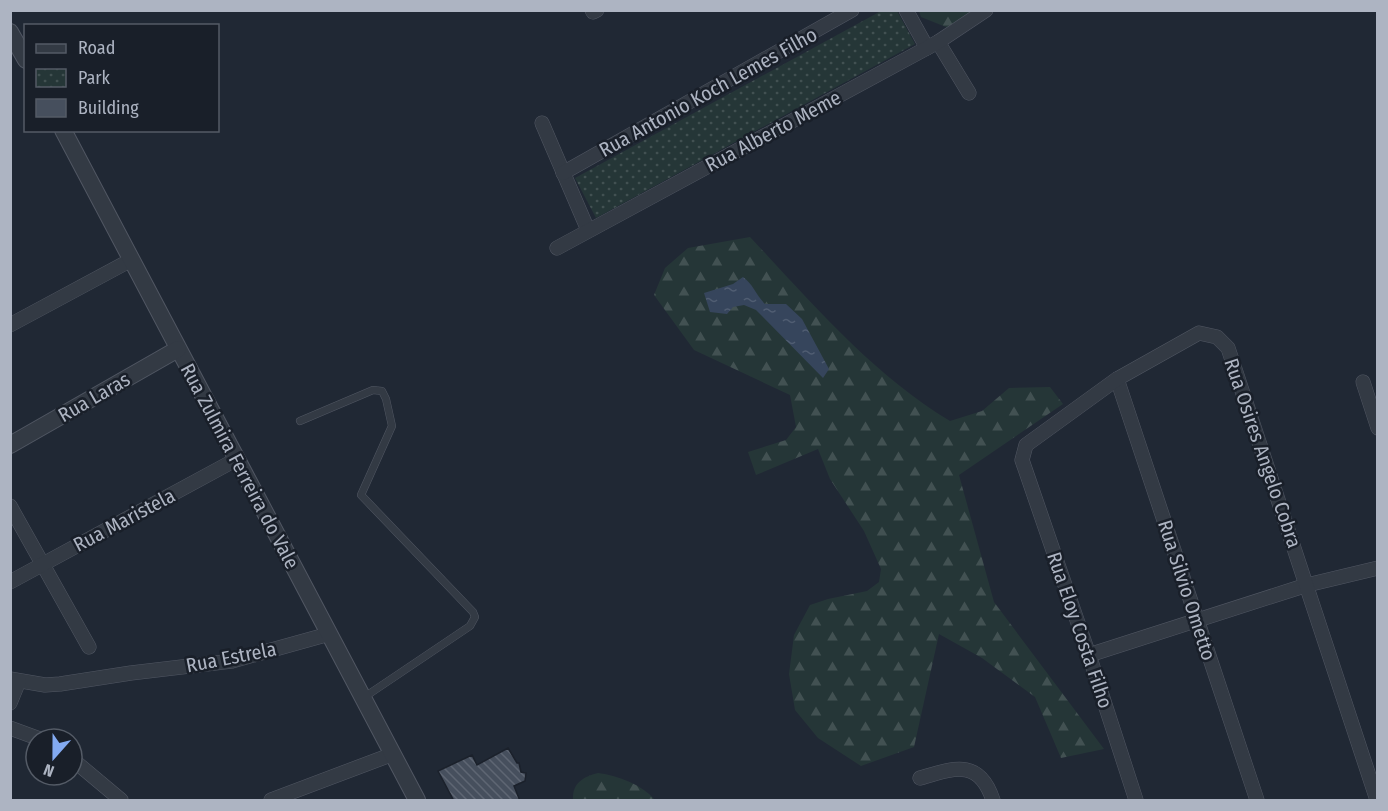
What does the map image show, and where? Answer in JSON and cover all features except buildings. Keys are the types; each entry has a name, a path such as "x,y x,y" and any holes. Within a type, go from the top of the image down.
{"street":[{"name":"Rua Antonio Koch Lemes Filho","path":"563,173 852,10"},
{"path":"906,10 969,93"},
{"name":"Rua Alberto Meme","path":"557,248 932,45 986,10"},
{"path":"10,32 24,56"},
{"path":"542,123 588,230"},
{"name":"Rua Zulmira Ferreira do Vale","path":"64,132 417,801"},
{"path":"10,325 131,260"},
{"name":"Rua Osires Angelo Cobra","path":"1022,460 1026,445 1118,379 1199,333 1217,337 1228,348 1377,801"},
{"name":"Rua Laras","path":"10,445 178,349"},
{"name":"Rua Silvio Ometto","path":"1118,379 1257,801"},
{"path":"1363,382 1377,428"},
{"name":"Rua Maristela","path":"10,582 237,459"},
{"name":"Rua Eloy Costa Filho","path":"1022,460 1136,801"},
{"path":"10,506 89,647"},
{"path":"1089,655 1307,585 1377,568"},
{"name":"Rua Estrela","path":"15,680 60,684 232,661 329,633"},
{"path":"10,703 15,680"},
{"path":"271,801 393,754"},
{"path":"920,778 952,768 966,769 976,773 984,781 993,801"},
{"path":"84,769 118,800"}],"lane":[{"path":"300,421 373,390 382,391 387,399 392,426 361,495 473,612 475,617 470,626 363,698"}],"green space":[{"path":"881,11 897,11 915,44 596,218 575,178"},
{"path":"919,11 971,11 951,29 921,17"},
{"path":"750,237 820,312 869,360 895,382 950,421 982,411 1009,388 1050,387 1063,404 959,475 994,602 1104,749 1061,758 1035,697 982,658 939,634 914,747 861,766 818,738 795,710 789,674 794,635 810,605 867,591 879,582 881,569 864,531 830,479 818,449 756,475 748,452 786,440 796,427 790,395 694,350 654,295 665,268 688,248"},
{"path":"598,773 629,782 643,789 655,800 573,800 574,789 577,785"}],"water":[{"path":"743,277 765,304 786,304 802,319 829,369 823,378 756,310 744,305 733,307 727,314 710,312 704,293 733,284"}]}
